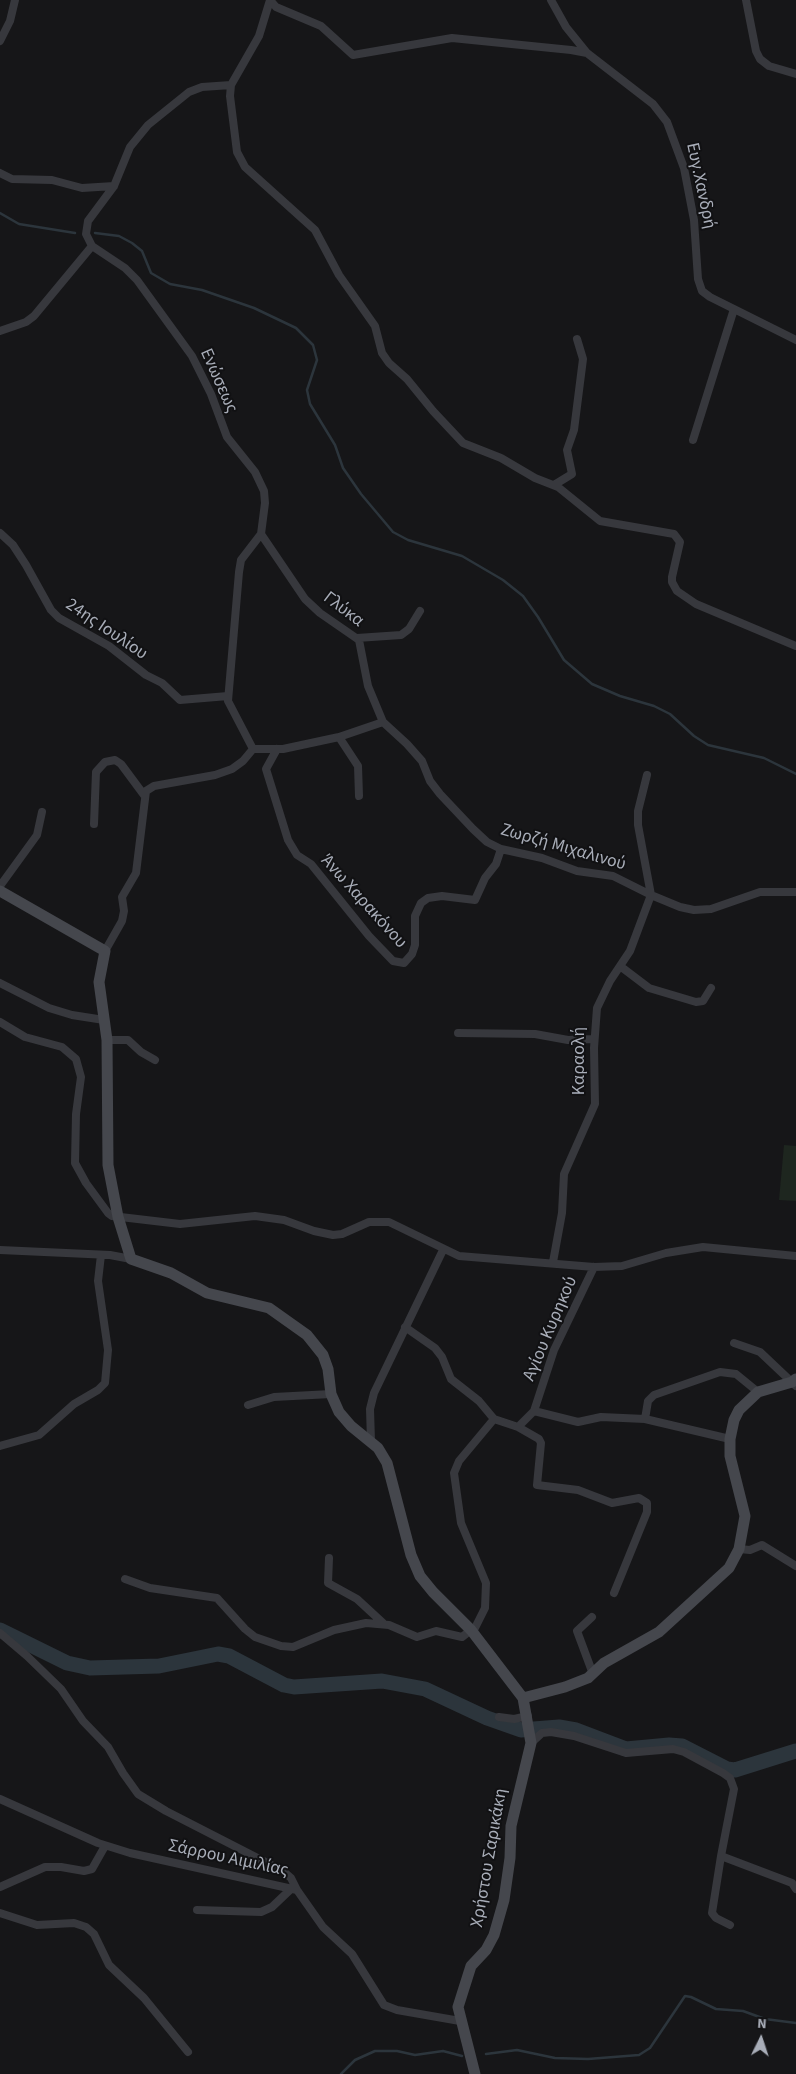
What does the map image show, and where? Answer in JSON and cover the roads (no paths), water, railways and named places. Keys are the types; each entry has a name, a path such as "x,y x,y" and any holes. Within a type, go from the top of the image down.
{"main road":[{"path":"0,891 105,951 99,982 107,1040 108,1165 118,1217 131,1259 171,1273 207,1292 269,1308 307,1335 323,1355 328,1369 331,1394 344,1418 371,1441 382,1453 387,1463 415,1566 433,1592 472,1631 523,1698 582,1681 593,1674 604,1663 659,1632 726,1571 739,1549 745,1509 732,1467 731,1429 739,1410 758,1392 794,1382"},
{"name":"Χρήστου Σαρικάκη","path":"475,2074 460,2021 458,2007 471,1966 486,1950 498,1926 510,1858 511,1826 530,1730 523,1698"},
{"path":"468,2074 472,2062"}],"street":[{"path":"0,41 10,22 15,0"},
{"path":"270,0 276,7 321,26 347,52 353,55 452,38 587,53"},
{"path":"270,0 259,36 231,85 230,96 234,143 238,156 245,168 315,230 339,275 375,326 385,358 407,379 457,438 466,444 501,458 535,478 554,485 600,521 674,534 680,542 672,577 672,582 677,591 696,604 796,646"},
{"name":"Ευγ.Χανδρή","path":"551,0 566,27 587,53 653,104 667,122 684,168 694,220 700,286 710,297 796,340"},
{"path":"746,0 756,51 760,59 769,66 796,74"},
{"path":"0,331 31,319 92,246 86,238 88,221 114,186 130,148 163,110 193,90 202,87 231,85"},
{"path":"0,173 12,179 52,180 82,188 114,186"},
{"name":"Ενώσεως","path":"92,246 125,268 137,280 196,363 211,394 227,437 262,485 265,503 261,534"},
{"path":"693,440 734,309"},
{"path":"554,485 572,474 567,450 574,430 583,359 576,339"},
{"name":"24ης Ιουλίου","path":"0,533 13,545 50,610 59,618 109,646 146,675 162,683 180,700 228,696"},
{"path":"253,749 229,705 228,696 241,560 261,534"},
{"name":"Γλύκα","path":"261,534 305,599 320,613 357,638 368,686 383,722"},
{"path":"357,638 401,635 409,629 420,611"},
{"path":"253,749 277,749 339,737 383,722"},
{"name":"Ζωρζή Μιχαλινού","path":"383,722 422,761 430,781 440,794 487,842 501,849 535,856 577,871 613,876 680,907 702,910 760,892 796,892"},
{"path":"339,737 358,766 359,796"},
{"path":"144,795 154,786 215,776 232,769 243,761 253,749"},
{"name":"Άνω Χαρακόνου","path":"277,749 266,769 288,840 297,855 311,864 369,936 393,961 404,963 412,954 415,944 415,916 421,902 428,898 442,896 475,900 485,878 496,864 501,849"},
{"path":"94,824 96,772 105,762 116,760 122,764 144,795 142,832 138,866 122,897 124,907 122,921 105,951"},
{"path":"646,775 638,811 638,825 651,895"},
{"path":"0,886 37,834 42,812"},
{"name":"Καραολή","path":"553,1262 562,1213 564,1174 595,1104 594,1039 598,1003 630,952 651,895"},
{"path":"0,900 12,899"},
{"path":"620,966 649,988 696,1002 703,1001 711,988"},
{"path":"0,983 49,1008 78,1016 104,1020"},
{"path":"0,1022 25,1037 62,1047 76,1059 81,1077 76,1114 75,1163 86,1183 108,1213 118,1217 180,1224 255,1216 284,1220 314,1231 333,1235 342,1234 369,1222 389,1222 443,1250 460,1256 553,1262 594,1267 622,1266 666,1252 703,1246 796,1256"},
{"path":"458,1033 535,1034 568,1040 594,1039"},
{"path":"107,1040 128,1040 141,1052 155,1060"},
{"path":"0,1250 101,1255 131,1259"},
{"path":"371,1441 371,1402 443,1250"},
{"path":"0,1446 39,1435 74,1404 98,1390 105,1383 108,1350 98,1281 101,1255"},
{"name":"Αγίου Κυρηκού","path":"518,1427 534,1411 554,1350 594,1267"},
{"path":"405,1327 435,1348 442,1357 451,1380 479,1401 494,1419 518,1427 536,1436 541,1443 537,1485 578,1490 612,1503 639,1498 647,1503 647,1512 614,1592"},
{"path":"734,1343 760,1352 794,1382"},
{"path":"646,1419 648,1401 654,1395 720,1372 736,1374 758,1392"},
{"path":"248,1405 274,1398 331,1394"},
{"path":"534,1411 578,1422 601,1417 646,1419 730,1440"},
{"path":"329,1558 328,1583 357,1599 383,1623 417,1637 436,1631 462,1637 472,1631 485,1608 486,1583 461,1523 454,1473 459,1461 494,1419"},
{"path":"739,1549 750,1550 762,1545 796,1566"},
{"path":"125,1579 150,1588 218,1598 245,1629 255,1637 281,1646 300,1645 334,1630 357,1624 383,1623"},
{"path":"592,1617 577,1631 593,1674"},
{"path":"0,1632 27,1656 60,1690 83,1721 108,1748 138,1794 166,1811 283,1871 291,1878 294,1889 272,1907 261,1912 197,1910"},
{"path":"499,1717 514,1718 530,1730 574,1736 626,1753 673,1749 684,1752 730,1778 734,1789 712,1913 716,1918 730,1925"},
{"name":"Σάρρου Αιμιλίας","path":"0,1799 105,1846 176,1864 294,1889 324,1927 352,1954 384,2005 397,2010 460,2021"},
{"path":"0,1887 46,1867 62,1866 84,1871 92,1869 105,1846"},
{"path":"721,1856 792,1883 796,1889"},
{"path":"0,1914 37,1925 74,1923 86,1927 94,1934 108,1965 144,1998 188,2052"}],"waterway":[{"path":"0,213 19,224 75,233"},
{"path":"95,233 119,236 132,243 142,251 151,273 170,284 202,290 254,308 296,328 313,345 317,360 307,390 310,404 335,445 343,468 361,494 393,532 408,540 462,556 503,580 523,596 564,660 592,684 620,696 654,706 670,714 694,736 708,745 764,758 796,774"},
{"path":"0,1630 67,1663 90,1668 159,1666 218,1654 229,1656 284,1685 294,1687 382,1681 425,1689 487,1718 521,1730 559,1727 576,1730 626,1749 669,1745 682,1746 727,1769 735,1770 796,1751"},
{"path":"486,2054 517,2050 555,2058 588,2059 639,2055 650,2048 685,1996 716,2009 743,2011 765,2019 796,2023"},
{"path":"341,2074 355,2060 375,2051 397,2051 415,2055 443,2051 462,2056"}]}
